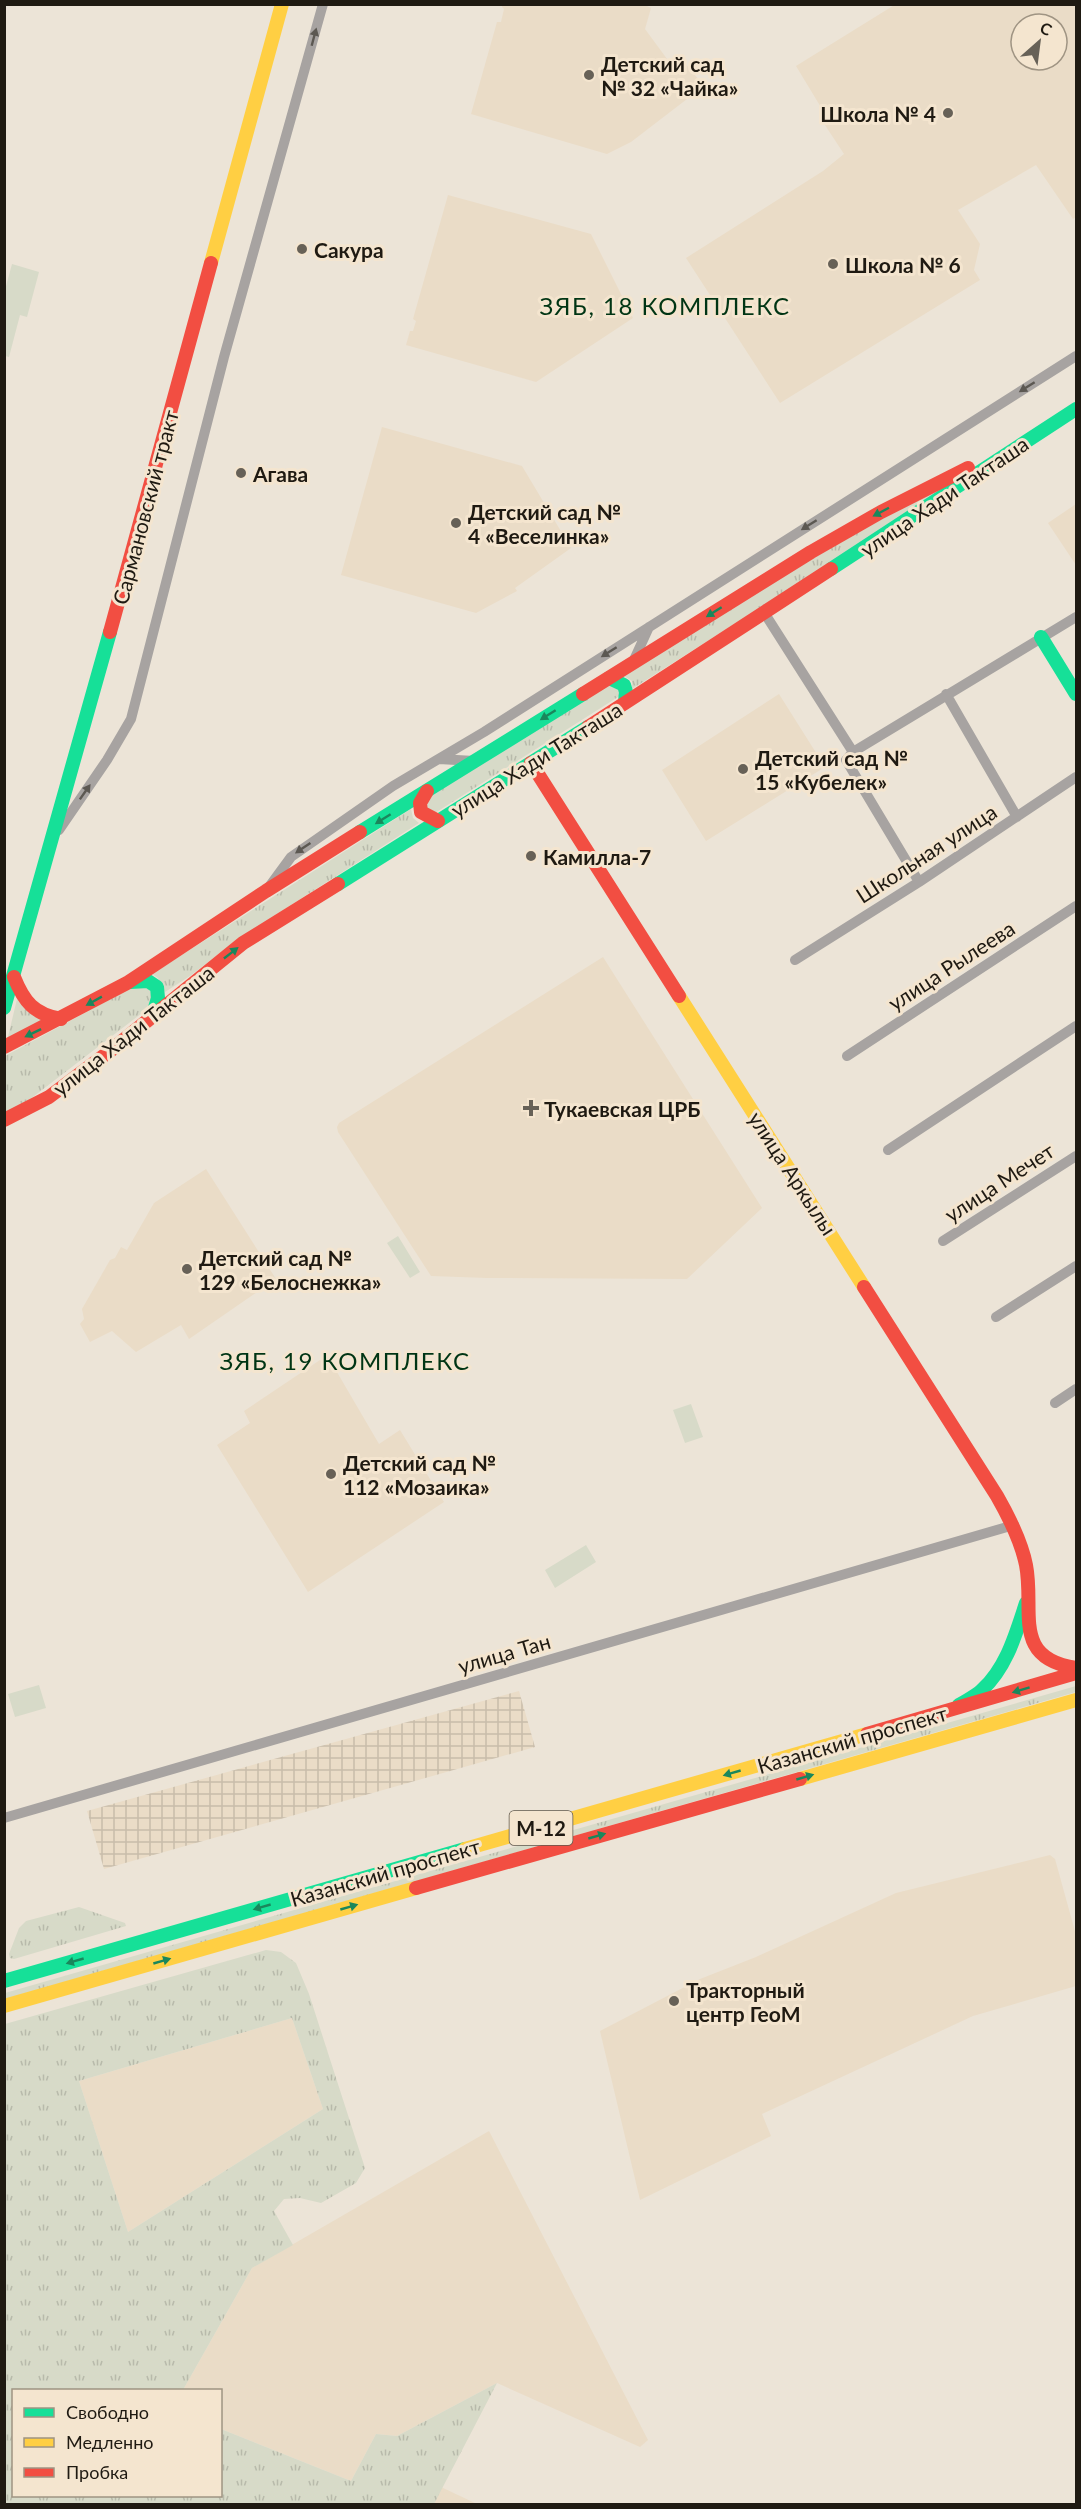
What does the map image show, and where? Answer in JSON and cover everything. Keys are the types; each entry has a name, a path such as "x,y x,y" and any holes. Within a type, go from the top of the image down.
{"main road":[{"name":"Сармановский тракт","path":"4,1008 117,614 197,306 282,4"},
{"name":"улица Хади Такташа","path":"4,1047 61,1019 127,982 266,891 821,546 881,512 970,468 1077,399"},
{"name":"улица Хади Такташа","path":"4,1120 49,1097 110,1051 243,943 765,614 955,487 1077,409"},
{"path":"1041,637 1077,693"},
{"path":"609,678 620,680 625,685 628,692 625,702"},
{"name":"улица Аркылы","path":"531,762 839,1243 1014,1526 1026,1567 1031,1633 1039,1652 1057,1665 1077,1670"},
{"path":"427,791 420,803 421,812 438,821"},
{"path":"14,977 23,1000 30,1009 61,1019"},
{"path":"127,982 149,980 156,985 161,992 160,1000 152,1016"},
{"path":"952,1710 983,1689 1002,1665 1016,1635 1029,1595"},
{"name":"Казанский проспект","path":"4,1981 952,1710 1077,1670"},
{"name":"Казанский проспект","path":"4,2006 1077,1700"},
{"path":"4,1973 33,1972"}],"street":[{"path":"52,841 107,760 131,719 224,357 323,4"},
{"path":"266,891 291,857 393,786 650,627 1077,356"},
{"path":"765,614 850,756 919,882"},
{"path":"850,756 946,694 1077,617"},
{"path":"632,663 650,627"},
{"path":"946,694 1017,817"},
{"path":"438,759 474,761"},
{"name":"Школьная улица","path":"795,960 919,882 1077,777"},
{"name":"улица Рылеева","path":"847,1056 1077,906"},
{"path":"888,1150 1077,1026"},
{"name":"улица Мечет","path":"943,1241 1077,1156"},
{"path":"996,1317 1077,1266"},
{"path":"1055,1403 1077,1389"},
{"name":"улица Тан","path":"4,1818 1014,1526"}],"shaded area":[{"name":"Детский сад № 32 «Чайка»","path":"643,4 651,8 645,29 670,63 681,58 704,86 631,142 607,154 471,114 497,22 501,22 504,9 502,5"},
{"path":"896,4 1076,5 1076,217 1073,219 1036,165 958,210 980,244 974,270 980,280 780,403 686,258 823,171 844,154 819,116 822,109 796,66"},
{"path":"448,195 591,234 633,318 536,382 406,345 416,321 413,319"},
{"name":"Детский сад № 4 «Веселинка»","path":"382,427 522,466 571,548 515,588 517,591 476,613 341,575"},
{"path":"1076,504 1076,565 1048,523"},
{"name":"Детский сад № 15 «Кубелек»","path":"779,694 825,767 706,841 662,770"},
{"name":"Тукаевская ЦРБ","path":"603,957 762,1208 687,1279 431,1276 338,1132 339,1123"},
{"name":"Детский сад № 129 «Белоснежка»","path":"206,1169 276,1279 189,1339 181,1325 136,1352 112,1331 90,1342 80,1324 84,1319 82,1309 110,1260 115,1258 121,1247 127,1250 154,1203"},
{"name":"Детский сад № 112 «Мозаика»","path":"320,1360 334,1367 379,1444 400,1430 444,1502 308,1592 217,1445 250,1423 244,1411"},
{"path":"519,1691 535,1747 104,1869 87,1811"},
{"path":"1050,1855 1055,1859 1076,1935 1076,1986 973,2016 762,2114 771,2136 640,2200 600,2031 700,1979 756,1957 896,1893"},
{"path":"292,2018 323,2109 128,2232 79,2081"},
{"path":"489,2131 648,2440 640,2447 497,2383 397,2436 376,2434 351,2481 222,2429 222,2389 184,2389 252,2268"},
{"path":"441,2487 477,2504 434,2504"}],"green space":[{"path":"12,264 39,272 27,317 20,315 9,357 5,356 5,290"},
{"path":"960,480 632,689 632,681 624,676 849,534"},
{"path":"611,683 616,684 621,694 618,697 435,813 427,807 429,797"},
{"path":"411,809 413,818 419,823 238,939 165,992 158,978 152,974"},
{"path":"140,986 148,988 152,994 150,1004 142,1013 29,1100 5,1113 5,1056 131,988"},
{"path":"17,999 43,1021 7,1041"},
{"path":"398,1236 420,1272 410,1278 387,1243"},
{"path":"691,1404 703,1437 685,1443 673,1410"},
{"path":"586,1545 596,1562 555,1588 545,1570"},
{"path":"39,1685 46,1708 15,1717 8,1694"},
{"path":"1076,1686 1076,1692 5,1999 5,1993"},
{"path":"79,1907 125,1923 126,1926 14,1959 10,1958 9,1954 19,1928 26,1921"},
{"path":"266,1950 281,1952 296,1963 309,1994 365,2168 356,2183 321,2203 300,2198 284,2199 274,2211 293,2245 252,2268 184,2389 12,2389 12,2497 222,2497 222,2429 351,2481 376,2434 397,2436 497,2383 434,2504 5,2504 5,2024","holes":["292,2018 323,2109 128,2232 79,2081"]}],"traffic: fast":[{"path":"831,569 1076,409"},
{"path":"4,1008 110,632"},
{"path":"1041,637 1076,694"},
{"path":"609,678 624,685 625,702"},
{"path":"360,832 583,694"},
{"path":"338,884 588,727"},
{"path":"130,982 148,981 157,987 158,998 153,1014"},
{"path":"959,1705 980,1692 998,1671 1010,1649 1026,1603"},
{"path":"4,1981 465,1849"}],"traffic: slow":[{"path":"211,263 282,4"},
{"path":"679,996 864,1287"},
{"path":"800,1779 1076,1700"},
{"path":"465,1849 867,1734"},
{"path":"4,2006 416,1888"}],"traffic: jam":[{"path":"110,632 211,263"},
{"path":"583,694 811,552 881,512 968,468"},
{"path":"588,727 831,569"},
{"path":"531,763 679,996"},
{"path":"427,791 420,803 421,812 438,821"},
{"path":"4,1047 127,983 360,832"},
{"path":"4,1120 49,1097 110,1051 243,943 338,884"},
{"path":"14,977 31,1006 44,1014 61,1019"},
{"path":"864,1287 1010,1520 1026,1565 1030,1630 1034,1643 1042,1654 1056,1663 1076,1668"},
{"path":"867,1734 1076,1673"},
{"path":"416,1888 800,1779"}],"place":[{"name":"Детский сад № 32 «Чайка»","path":"589,75"},
{"name":"Школа № 4","path":"948,113"},
{"name":"Сакура","path":"302,249"},
{"name":"Школа № 6","path":"833,264"},
{"name":"Агава","path":"241,473"},
{"name":"Детский сад № 4 «Веселинка»","path":"456,523"},
{"name":"Детский сад № 15 «Кубелек»","path":"743,769"},
{"name":"Камилла-7","path":"531,856"},
{"name":"Тукаевская ЦРБ","path":"531,1108"},
{"name":"Детский сад № 129 «Белоснежка»","path":"187,1269"},
{"name":"Детский сад № 112 «Мозаика»","path":"331,1474"},
{"name":"Тракторный центр ГеоМ","path":"674,2001"}],"district":[{"name":"ЗЯБ, 18 КОМПЛЕКС","path":"665,305"},
{"name":"ЗЯБ, 19 КОМПЛЕКС","path":"345,1360"}]}
